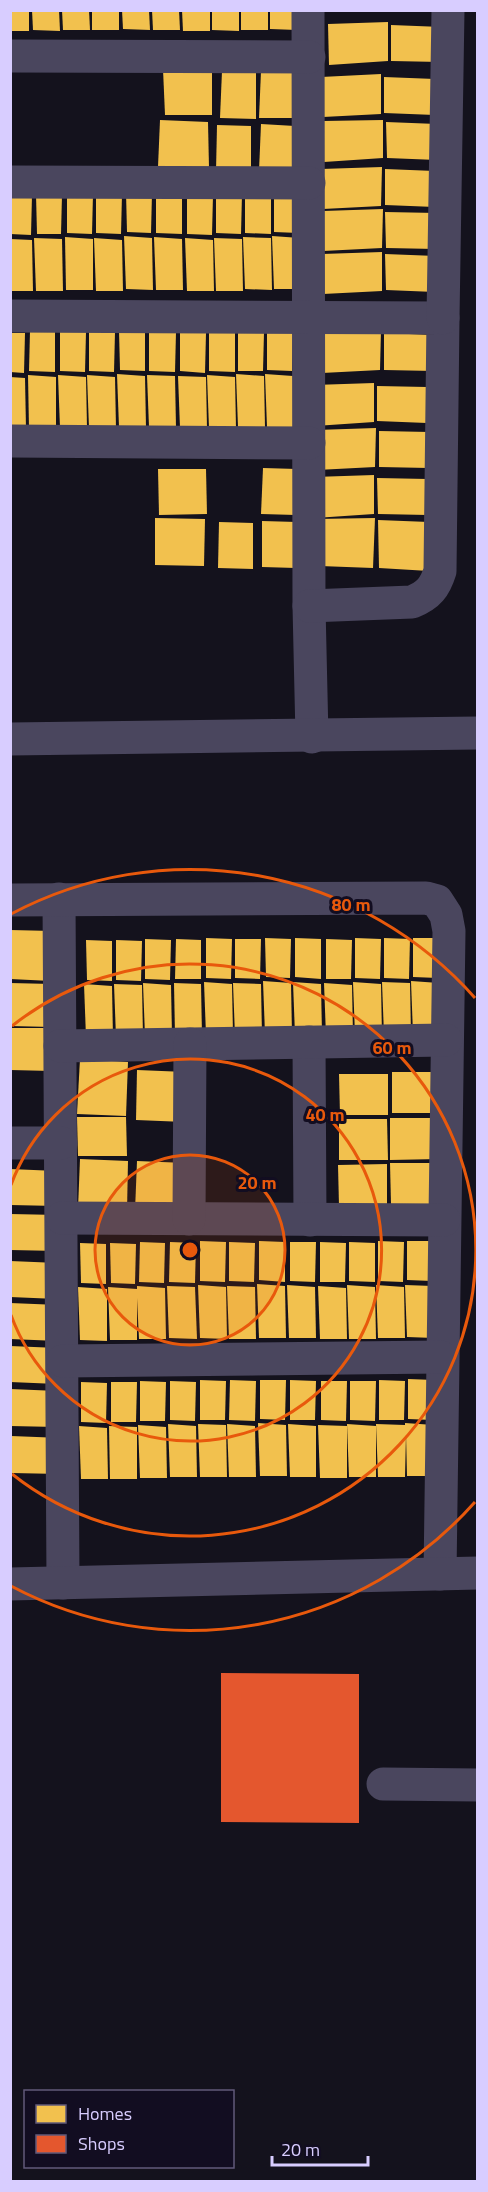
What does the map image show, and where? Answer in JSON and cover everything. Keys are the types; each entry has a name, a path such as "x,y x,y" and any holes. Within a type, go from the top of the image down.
{"street":[{"path":"308,10 309,606 312,737"},
{"path":"309,606 412,602 426,596 435,585 440,571 448,10"},
{"path":"10,56 309,57"},
{"path":"10,182 309,183"},
{"path":"10,316 443,318"},
{"path":"10,441 309,443"},
{"path":"10,739 312,737 477,733"},
{"path":"10,900 426,898 437,901 446,915 448,931 440,1574"},
{"path":"59,899 63,1583"},
{"path":"60,1046 446,1040"},
{"path":"309,1042 310,1220"},
{"path":"189,1219 190,1044"},
{"path":"10,1143 61,1143"},
{"path":"62,1218 444,1220"},
{"path":"63,1361 441,1357"},
{"path":"10,1584 477,1573"},
{"path":"383,1784 477,1785"}],"building: Homes":[{"path":"10,10 29,10 29,31 10,31"},
{"path":"32,10 59,10 60,31 33,30"},
{"path":"62,10 89,10 90,30 63,30"},
{"path":"92,10 119,10 119,30 92,30"},
{"path":"122,10 149,10 150,30 123,29"},
{"path":"152,10 179,10 180,30 153,30"},
{"path":"182,10 210,10 210,31 183,31"},
{"path":"212,10 239,10 239,31 212,30"},
{"path":"241,10 268,10 268,30 241,30"},
{"path":"270,10 297,10 297,30 270,29"},
{"path":"388,22 388,61 329,65 328,24"},
{"path":"391,25 442,27 441,62 391,61"},
{"path":"163,69 212,69 212,115 165,115"},
{"path":"222,71 256,73 256,119 220,118"},
{"path":"261,71 294,72 295,118 259,118"},
{"path":"381,74 381,114 323,117 321,77"},
{"path":"384,77 435,79 435,115 384,113"},
{"path":"160,120 208,122 209,168 158,167"},
{"path":"383,120 383,158 324,162 323,121"},
{"path":"386,122 437,124 437,160 387,158"},
{"path":"261,124 295,126 295,171 259,171"},
{"path":"217,125 251,126 251,172 216,172"},
{"path":"382,167 381,206 323,209 321,169"},
{"path":"385,169 435,171 435,207 385,205"},
{"path":"126,192 152,193 151,233 127,232"},
{"path":"274,192 300,193 299,233 274,232"},
{"path":"67,193 93,194 92,234 67,233"},
{"path":"156,193 182,194 182,234 156,233"},
{"path":"216,193 242,194 241,234 216,233"},
{"path":"245,193 271,194 271,234 245,233"},
{"path":"10,194 32,195 31,235 10,234"},
{"path":"36,194 62,195 61,234 37,234"},
{"path":"96,194 122,194 121,234 96,233"},
{"path":"187,194 213,195 212,235 187,234"},
{"path":"383,209 382,248 323,251 323,211"},
{"path":"385,212 437,213 436,249 386,248"},
{"path":"124,236 152,238 153,290 126,289"},
{"path":"272,236 300,238 301,289 274,289"},
{"path":"65,237 93,239 93,290 66,290"},
{"path":"154,237 182,239 183,290 156,290"},
{"path":"243,237 271,238 272,290 245,289"},
{"path":"34,238 62,239 63,291 36,291"},
{"path":"94,238 122,240 123,291 96,291"},
{"path":"185,238 213,240 214,291 187,291"},
{"path":"214,238 242,239 243,291 216,291"},
{"path":"10,239 32,240 33,291 10,291"},
{"path":"382,252 382,291 323,294 322,254"},
{"path":"385,254 436,256 435,292 386,290"},
{"path":"119,330 145,331 145,371 120,370"},
{"path":"267,330 293,331 292,371 267,370"},
{"path":"381,330 380,370 322,373 320,333"},
{"path":"30,331 55,332 55,372 29,371"},
{"path":"60,331 86,332 85,372 60,371"},
{"path":"149,331 176,332 175,372 149,371"},
{"path":"209,331 235,332 235,372 209,371"},
{"path":"238,331 264,332 263,371 238,371"},
{"path":"89,332 115,332 114,372 89,371"},
{"path":"180,332 206,333 205,373 180,371"},
{"path":"10,333 25,333 24,373 10,372"},
{"path":"384,333 434,335 434,371 384,370"},
{"path":"117,374 145,376 146,428 119,427"},
{"path":"236,374 264,376 265,428 238,427"},
{"path":"265,374 293,376 294,427 267,427"},
{"path":"28,375 56,377 56,429 29,429"},
{"path":"58,375 86,377 87,428 60,428"},
{"path":"87,375 115,377 116,429 89,428"},
{"path":"147,375 175,376 176,428 149,427"},
{"path":"207,375 235,377 236,429 209,428"},
{"path":"178,376 206,377 207,429 180,428"},
{"path":"10,377 25,378 26,429 10,429"},
{"path":"374,383 374,422 315,426 314,385"},
{"path":"377,386 427,387 427,423 377,421"},
{"path":"376,428 375,467 317,470 316,430"},
{"path":"379,431 430,432 429,468 379,467"},
{"path":"263,468 297,469 296,515 261,514"},
{"path":"158,469 206,469 207,514 159,515"},
{"path":"374,475 374,514 315,518 314,477"},
{"path":"377,478 428,479 428,515 378,514"},
{"path":"155,518 205,519 204,566 155,565"},
{"path":"375,518 373,568 320,566 315,519"},
{"path":"378,520 429,522 429,571 379,568"},
{"path":"262,521 297,522 296,568 262,567"},
{"path":"219,522 253,523 253,569 218,568"},
{"path":"10,930 53,931 51,981 10,979"},
{"path":"206,938 232,939 231,979 206,978"},
{"path":"265,938 291,939 290,978 266,977"},
{"path":"295,938 321,939 321,979 295,977"},
{"path":"355,938 381,939 380,979 355,978"},
{"path":"384,938 410,939 409,979 384,978"},
{"path":"413,938 439,938 438,978 413,977"},
{"path":"145,939 171,940 170,980 145,979"},
{"path":"176,939 201,940 201,979 175,979"},
{"path":"235,939 261,939 260,979 235,978"},
{"path":"326,939 352,940 351,979 326,979"},
{"path":"86,940 112,941 112,981 87,980"},
{"path":"116,940 142,941 141,981 116,980"},
{"path":"263,981 291,983 292,1035 265,1034"},
{"path":"411,981 439,983 440,1034 413,1034"},
{"path":"204,982 232,984 233,1035 206,1035"},
{"path":"293,982 321,984 322,1035 295,1035"},
{"path":"353,982 381,984 382,1036 355,1035"},
{"path":"382,982 410,983 411,1035 384,1035"},
{"path":"10,983 52,984 52,1027 10,1026"},
{"path":"143,983 171,985 172,1036 145,1036"},
{"path":"174,983 201,984 202,1036 175,1036"},
{"path":"233,983 261,984 262,1036 235,1036"},
{"path":"324,983 352,985 353,1036 326,1036"},
{"path":"84,984 112,986 113,1038 86,1037"},
{"path":"114,984 142,985 143,1037 116,1037"},
{"path":"10,1028 52,1028 52,1071 10,1070"},
{"path":"80,1059 128,1062 126,1116 77,1114"},
{"path":"137,1070 186,1072 185,1122 136,1120"},
{"path":"392,1072 440,1072 440,1113 392,1113"},
{"path":"339,1074 388,1074 388,1115 340,1115"},
{"path":"77,1117 126,1117 127,1156 78,1156"},
{"path":"390,1118 438,1118 439,1159 390,1160"},
{"path":"339,1119 387,1119 388,1160 339,1160"},
{"path":"80,1159 128,1161 127,1211 78,1209"},
{"path":"137,1161 186,1163 184,1213 135,1211"},
{"path":"390,1163 439,1163 439,1204 391,1204"},
{"path":"387,1164 387,1206 339,1206 338,1165"},
{"path":"10,1169 57,1171 57,1206 10,1205"},
{"path":"10,1214 59,1215 59,1251 10,1250"},
{"path":"200,1241 226,1242 225,1282 200,1281"},
{"path":"259,1241 285,1242 285,1282 259,1280"},
{"path":"378,1241 404,1242 403,1282 378,1281"},
{"path":"407,1241 433,1241 432,1281 407,1280"},
{"path":"140,1242 165,1243 164,1283 139,1282"},
{"path":"170,1242 196,1243 195,1283 169,1282"},
{"path":"229,1242 255,1243 254,1282 229,1281"},
{"path":"290,1242 316,1242 315,1282 290,1281"},
{"path":"320,1242 346,1243 345,1282 320,1282"},
{"path":"349,1242 375,1243 375,1282 349,1281"},
{"path":"80,1243 106,1244 106,1284 81,1283"},
{"path":"110,1243 136,1244 135,1284 111,1283"},
{"path":"10,1261 58,1263 57,1299 10,1297"},
{"path":"257,1284 285,1286 286,1338 259,1338"},
{"path":"198,1285 226,1287 227,1339 200,1338"},
{"path":"287,1285 315,1287 316,1338 289,1338"},
{"path":"347,1285 375,1287 376,1339 349,1339"},
{"path":"376,1285 404,1287 405,1338 378,1338"},
{"path":"405,1285 433,1286 434,1338 407,1337"},
{"path":"137,1286 165,1288 166,1339 139,1339 137,1298 137,1340 110,1340 108,1287 137,1289"},
{"path":"167,1286 195,1287 197,1339 169,1338"},
{"path":"227,1286 255,1287 256,1339 229,1339"},
{"path":"318,1286 346,1288 347,1339 320,1339"},
{"path":"78,1287 107,1289 107,1341 80,1340"},
{"path":"10,1303 59,1305 58,1341 10,1339"},
{"path":"10,1346 58,1348 57,1384 10,1382"},
{"path":"408,1379 434,1380 433,1420 408,1419"},
{"path":"200,1380 226,1381 225,1420 200,1420"},
{"path":"230,1380 256,1381 255,1421 229,1420"},
{"path":"260,1380 286,1380 285,1420 260,1419"},
{"path":"290,1380 316,1381 315,1420 290,1420"},
{"path":"379,1380 405,1381 404,1420 379,1420"},
{"path":"140,1381 166,1382 165,1421 140,1421"},
{"path":"170,1381 196,1382 195,1421 170,1420"},
{"path":"321,1381 347,1381 346,1421 321,1420"},
{"path":"350,1381 376,1381 375,1421 350,1420"},
{"path":"81,1382 107,1383 106,1423 81,1422"},
{"path":"111,1382 137,1382 136,1422 111,1422"},
{"path":"10,1389 58,1391 57,1427 10,1426"},
{"path":"258,1423 286,1425 287,1476 260,1476"},
{"path":"405,1423 434,1425 434,1476 407,1476 406,1434 405,1477 378,1477 376,1424 405,1425"},
{"path":"168,1424 196,1426 197,1477 170,1477"},
{"path":"198,1424 226,1425 227,1477 200,1477"},
{"path":"227,1424 255,1426 256,1477 229,1477"},
{"path":"288,1424 316,1426 316,1477 290,1477"},
{"path":"347,1424 376,1426 376,1477 349,1477"},
{"path":"138,1425 166,1427 167,1478 140,1478"},
{"path":"318,1425 347,1426 347,1478 320,1478"},
{"path":"79,1426 107,1428 108,1479 81,1479"},
{"path":"109,1426 137,1427 137,1479 110,1479"},
{"path":"11,1436 62,1438 61,1474 11,1473"}],"building: Shops":[{"path":"221,1673 359,1674 359,1823 221,1822"}]}
